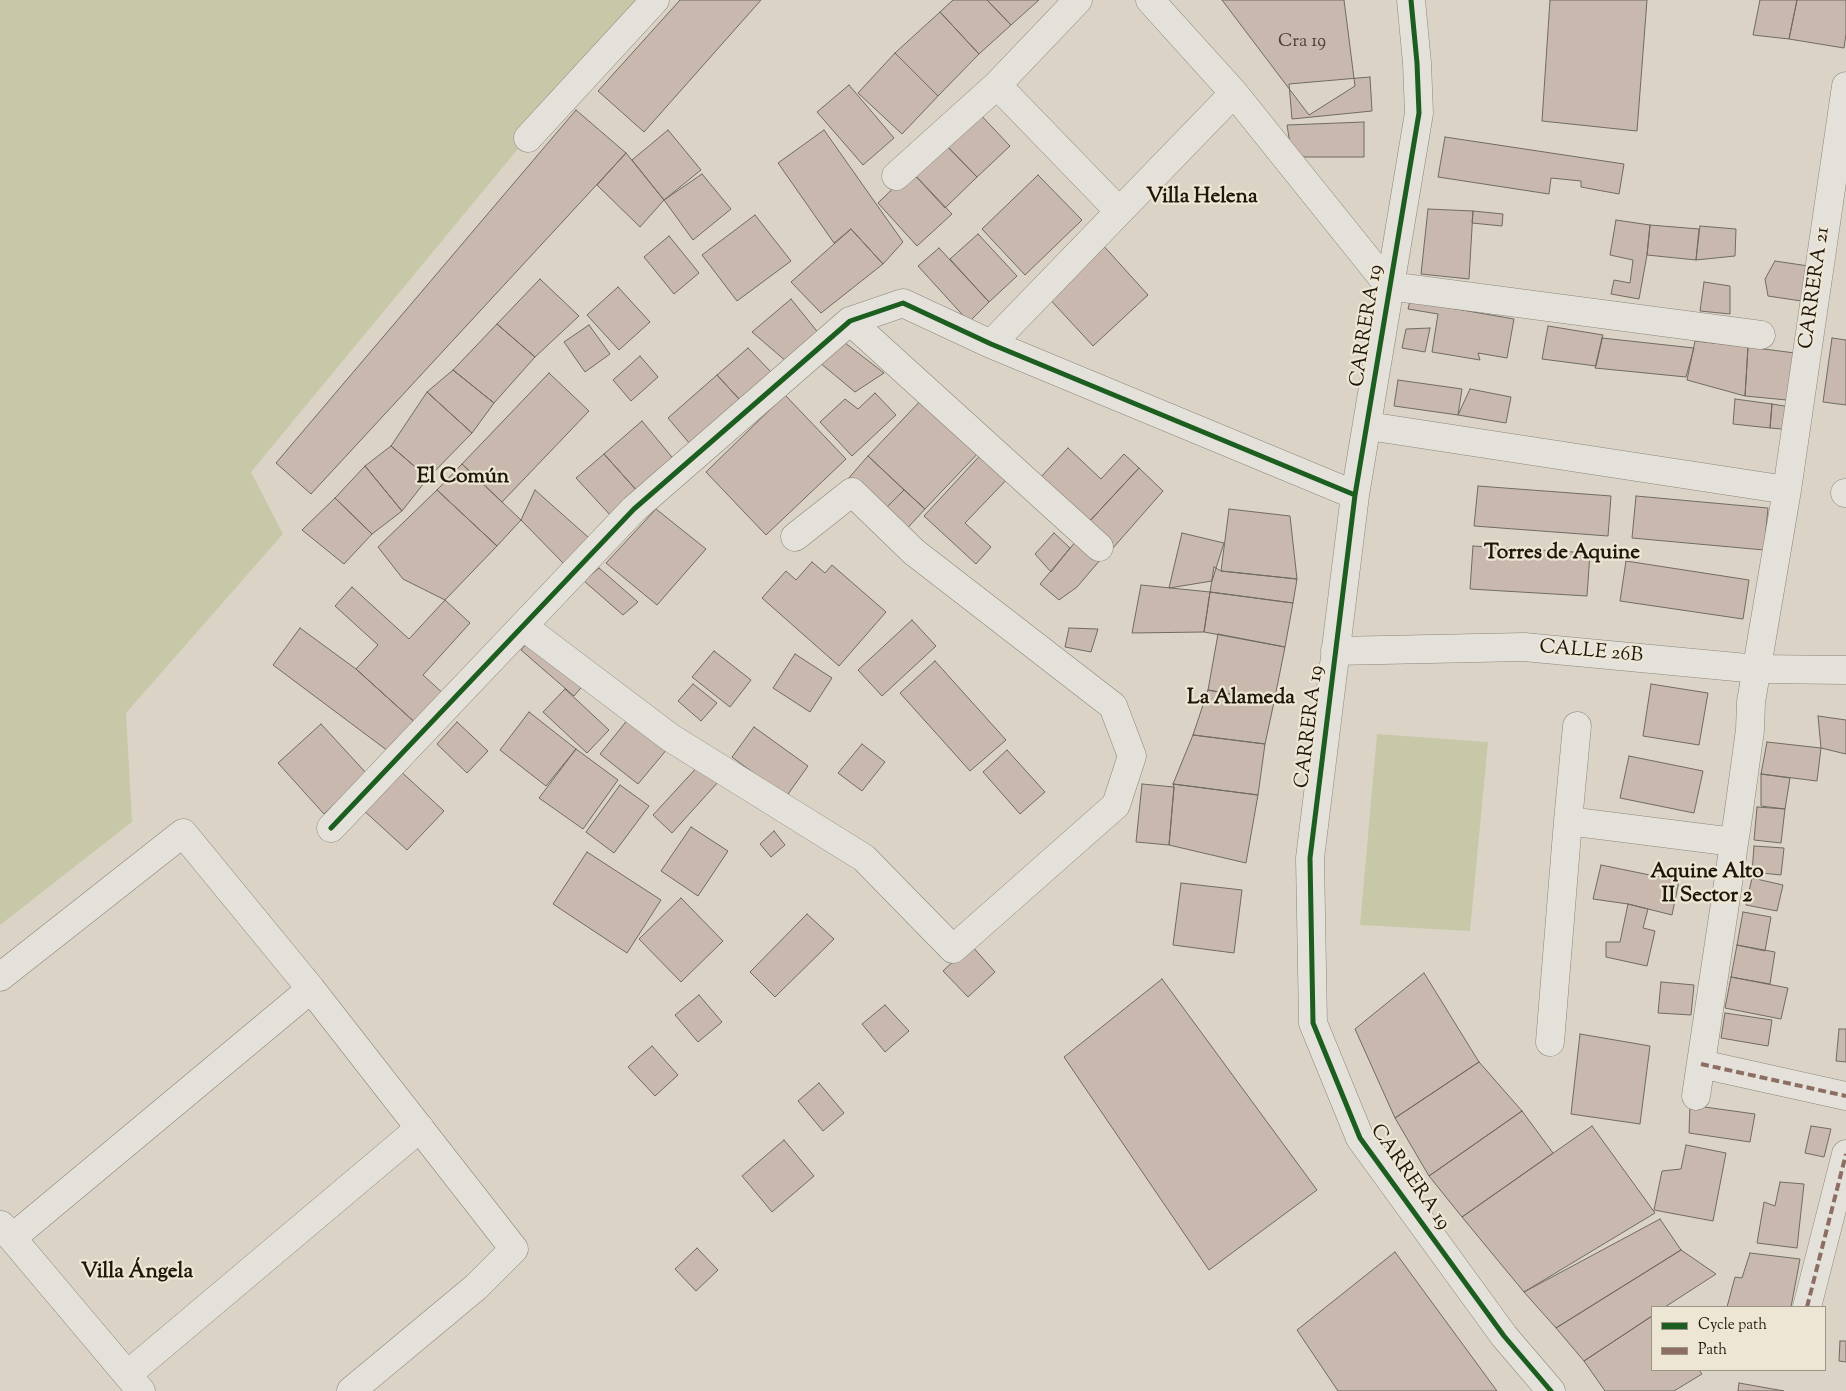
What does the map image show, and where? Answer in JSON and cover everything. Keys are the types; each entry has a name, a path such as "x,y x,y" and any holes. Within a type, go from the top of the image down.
{"street":[{"path":"528,138 655,0"},
{"path":"896,176 996,85 1078,0"},
{"path":"1150,0 1234,93 1389,286 1761,334"},
{"name":"CARRERA 19","path":"1411,0 1417,63 1419,113 1355,495 1310,858 1313,1023 1360,1138 1504,1336 1551,1391"},
{"path":"996,85 1119,211"},
{"name":"CARRERA 21","path":"1696,1096 1750,730 1751,702 1786,490 1846,86"},
{"path":"991,344 1234,93"},
{"path":"331,828 524,627 634,509 850,321 903,302 991,344 1355,495"},
{"path":"850,321 1100,547"},
{"path":"1368,426 1786,490"},
{"path":"524,627 671,738 864,858 953,949 1116,805 1132,756 1113,706 914,552 852,492 795,537"},
{"name":"CALLE 26B","path":"1335,651 1524,647 1757,669 1846,670"},
{"path":"1550,1042 1577,726"},
{"path":"1568,821 1734,842"},
{"path":"0,977 182,833 312,989 514,1249 476,1287 351,1391"},
{"path":"312,989 6,1231 134,1383 420,1128"},
{"path":"1701,1064 1846,1096"},
{"path":"1807,1306 1846,1154"}],"green space":[{"path":"0,0 641,0 251,472 283,534 126,713 132,822 0,925"},
{"path":"1377,734 1488,742 1470,931 1360,925"}],"building":[{"path":"680,0 761,0 644,132 598,91"},
{"path":"953,0 987,0 1011,25 979,54 940,12"},
{"path":"987,0 1039,0 1011,25"},
{"path":"1222,0 1344,0 1355,86 1309,115"},
{"path":"1550,0 1647,0 1637,131 1542,121"},
{"path":"1760,0 1797,0 1789,39 1753,35"},
{"path":"1797,0 1846,0 1844,48 1789,39"},
{"path":"940,12 979,54 938,96 895,53"},
{"path":"895,53 938,96 902,134 858,93"},
{"path":"1370,77 1372,111 1292,119 1289,84"},
{"path":"849,85 894,138 863,165 817,112"},
{"path":"576,110 626,153 311,494 276,463"},
{"path":"976,110 1010,146 977,177 943,142"},
{"path":"1364,122 1364,157 1292,157 1287,125"},
{"path":"668,130 701,170 664,200 632,160"},
{"path":"824,130 903,242 883,264 851,229 834,243 778,163"},
{"path":"1445,137 1624,164 1619,194 1581,187 1581,181 1551,178 1549,194 1438,177"},
{"path":"943,142 977,177 945,208 911,171"},
{"path":"626,153 664,200 640,227 597,185"},
{"path":"911,171 952,214 917,246 878,203"},
{"path":"702,174 731,209 693,240 664,200"},
{"path":"1038,175 1082,220 1025,275 982,229"},
{"path":"1428,209 1473,211 1469,279 1421,274"},
{"path":"1473,211 1503,214 1502,226 1472,223"},
{"path":"755,215 791,261 737,301 702,255"},
{"path":"1616,220 1650,225 1639,299 1611,294 1614,280 1630,283 1633,260 1610,255"},
{"path":"1650,225 1699,229 1696,260 1647,255"},
{"path":"1700,226 1736,229 1735,256 1696,260"},
{"path":"851,229 883,264 821,313 791,282"},
{"path":"978,234 1017,276 989,302 950,259"},
{"path":"669,236 699,273 674,294 644,257"},
{"path":"1101,243 1148,295 1093,346 1045,294"},
{"path":"939,248 989,302 969,322 918,266"},
{"path":"1775,261 1815,267 1808,302 1768,296 1765,279"},
{"path":"540,279 579,316 535,357 497,324"},
{"path":"1704,282 1730,286 1730,314 1700,311"},
{"path":"618,287 650,322 619,350 587,315"},
{"path":"791,299 820,335 787,362 752,332"},
{"path":"1410,301 1514,319 1507,358 1478,353 1480,360 1432,352 1438,314 1408,309"},
{"path":"497,324 535,357 494,403 453,370"},
{"path":"589,325 610,354 585,372 564,342"},
{"path":"1548,326 1603,335 1596,366 1542,359"},
{"path":"1430,328 1425,352 1402,348 1406,329"},
{"path":"1602,338 1694,348 1686,377 1595,368"},
{"path":"1832,338 1846,340 1846,405 1823,402"},
{"path":"840,339 884,373 855,392 819,362"},
{"path":"1695,341 1748,347 1745,396 1687,380"},
{"path":"1748,347 1803,354 1797,401 1745,396"},
{"path":"748,348 771,372 740,400 717,375"},
{"path":"640,356 658,377 631,401 613,380"},
{"path":"453,370 494,403 472,433 427,392"},
{"path":"549,373 589,411 502,502 462,464"},
{"path":"717,375 740,400 690,444 668,418"},
{"path":"1398,380 1462,389 1458,415 1394,406"},
{"path":"1470,389 1511,397 1506,423 1458,415"},
{"path":"427,392 472,433 428,478 391,446"},
{"path":"875,393 896,415 852,456 820,422 845,399 858,409"},
{"path":"785,395 846,459 766,535 706,472"},
{"path":"925,396 982,449 925,509 868,456"},
{"path":"1735,399 1772,404 1770,428 1733,424"},
{"path":"1772,404 1797,408 1793,430 1770,428"},
{"path":"642,421 676,462 639,493 604,454"},
{"path":"391,446 428,478 402,511 365,466"},
{"path":"987,448 1013,473 965,523 991,547 976,564 924,516"},
{"path":"1068,448 1101,479 1124,454 1139,468 1087,524 1038,480"},
{"path":"604,454 639,493 612,517 576,478"},
{"path":"868,456 904,490 881,513 847,480"},
{"path":"462,464 521,520 497,546 437,490"},
{"path":"365,466 402,511 372,534 335,498"},
{"path":"1139,468 1163,491 1113,548 1087,524"},
{"path":"1478,486 1611,496 1608,536 1474,526"},
{"path":"437,490 497,546 445,600 403,579 378,547"},
{"path":"535,490 588,537 565,565 521,520"},
{"path":"904,490 925,509 902,534 881,513"},
{"path":"1636,496 1768,508 1764,550 1632,538"},
{"path":"335,498 372,534 344,564 302,530"},
{"path":"656,509 706,549 657,605 606,563"},
{"path":"1229,509 1290,516 1297,579 1221,571"},
{"path":"1054,533 1070,548 1051,572 1035,554"},
{"path":"1182,533 1224,543 1212,581 1169,588"},
{"path":"1077,540 1101,559 1077,587 1059,600 1040,584"},
{"path":"1473,546 1590,553 1587,596 1470,589"},
{"path":"1626,561 1749,580 1743,619 1620,601"},
{"path":"812,562 825,573 832,565 886,612 839,666 762,598 786,571 796,580"},
{"path":"1214,567 1221,571 1297,579 1293,603 1210,592"},
{"path":"599,568 638,602 623,615 584,581"},
{"path":"1141,585 1210,592 1204,632 1132,633"},
{"path":"352,587 409,639 445,600 470,623 423,675 447,697 420,727 356,669 378,645 335,606"},
{"path":"1210,592 1293,603 1285,647 1204,632"},
{"path":"912,620 936,646 882,696 858,670"},
{"path":"300,628 356,669 420,727 396,757 273,665"},
{"path":"1069,628 1098,629 1091,652 1065,647"},
{"path":"1218,634 1285,647 1274,702 1208,690"},
{"path":"532,637 585,683 574,696 521,650"},
{"path":"714,651 751,680 730,707 692,677"},
{"path":"795,654 832,678 810,712 773,688"},
{"path":"935,661 1006,740 970,771 900,693"},
{"path":"693,684 717,703 701,721 678,701"},
{"path":"1651,684 1708,693 1699,745 1643,736"},
{"path":"565,689 609,730 587,753 543,712"},
{"path":"1208,690 1274,702 1265,744 1193,735"},
{"path":"529,712 576,749 546,786 500,750"},
{"path":"1818,716 1846,720 1846,754 1821,748"},
{"path":"629,718 668,748 638,784 600,754"},
{"path":"457,722 488,751 467,773 437,744"},
{"path":"321,724 367,774 324,814 278,763"},
{"path":"754,727 808,766 786,797 732,757"},
{"path":"1193,735 1265,744 1258,795 1173,784"},
{"path":"1767,742 1821,748 1817,781 1761,774"},
{"path":"862,744 885,762 862,791 838,773"},
{"path":"576,749 618,780 583,829 539,798"},
{"path":"1007,750 1045,792 1020,814 983,772"},
{"path":"1629,756 1703,771 1694,813 1620,798"},
{"path":"700,764 719,781 672,833 653,815"},
{"path":"397,768 444,811 407,850 361,808"},
{"path":"1761,774 1790,778 1785,809 1761,806"},
{"path":"1142,784 1174,787 1169,845 1136,842"},
{"path":"1173,784 1258,795 1246,863 1169,845"},
{"path":"620,785 649,806 614,853 586,832"},
{"path":"1757,807 1785,809 1781,843 1754,840"},
{"path":"691,827 728,851 698,896 661,871"},
{"path":"774,831 785,845 771,857 760,844"},
{"path":"1754,846 1784,848 1781,875 1752,872"},
{"path":"587,852 661,900 627,953 553,904"},
{"path":"1601,865 1679,881 1672,915 1628,904 1593,899"},
{"path":"1752,878 1783,885 1777,911 1746,905"},
{"path":"1181,883 1242,890 1234,953 1173,945"},
{"path":"681,898 723,941 681,982 639,939"},
{"path":"1628,904 1648,909 1643,928 1655,931 1647,966 1606,957 1606,942 1620,942"},
{"path":"1743,912 1771,917 1765,951 1737,945"},
{"path":"807,914 834,939 775,997 750,972"},
{"path":"971,945 995,972 968,997 943,971"},
{"path":"1737,945 1775,952 1770,984 1731,977"},
{"path":"1424,973 1479,1062 1395,1118 1355,1029"},
{"path":"1731,977 1788,988 1781,1019 1725,1008"},
{"path":"1162,979 1317,1190 1209,1270 1064,1057"},
{"path":"1661,982 1694,985 1691,1015 1658,1013"},
{"path":"699,995 722,1022 698,1042 675,1015"},
{"path":"885,1005 909,1031 885,1052 862,1024"},
{"path":"1725,1013 1772,1020 1768,1046 1721,1038"},
{"path":"1839,1029 1846,1029 1846,1062 1836,1061"},
{"path":"1580,1034 1650,1046 1640,1124 1571,1114"},
{"path":"652,1046 678,1075 655,1096 628,1067"},
{"path":"1479,1062 1522,1111 1429,1176 1395,1118"},
{"path":"819,1083 844,1113 823,1131 798,1101"},
{"path":"1690,1105 1755,1114 1750,1142 1689,1133"},
{"path":"1522,1111 1553,1153 1462,1217 1429,1176"},
{"path":"1592,1126 1655,1213 1524,1292 1462,1217"},
{"path":"1811,1126 1831,1129 1824,1157 1805,1153"},
{"path":"784,1140 814,1176 772,1212 742,1176"},
{"path":"1686,1145 1726,1153 1713,1221 1654,1210 1662,1171 1681,1169"},
{"path":"1780,1182 1804,1184 1797,1248 1757,1243 1764,1202 1775,1206"},
{"path":"1660,1219 1681,1250 1556,1328 1524,1292"},
{"path":"697,1248 718,1270 696,1291 675,1269"},
{"path":"1681,1250 1716,1274 1667,1306 1651,1306 1651,1317 1584,1361 1556,1328"},
{"path":"1395,1252 1497,1391 1338,1391 1297,1330"},
{"path":"1750,1253 1800,1259 1791,1306 1727,1306 1735,1277 1742,1278"},
{"path":"1651,1317 1651,1371 1700,1371 1702,1374 1674,1391 1605,1391 1584,1361"},
{"path":"1840,1341 1846,1341 1846,1362 1839,1361"},
{"path":"1739,1383 1784,1391 1738,1391"}],"marked path":[{"path":"1701,1064 1846,1096"},
{"path":"1807,1306 1846,1154"}],"cycle path":[{"path":"1411,0 1417,63 1419,113 1355,495 1310,858 1313,1023 1360,1138 1504,1336 1551,1391"},
{"path":"331,828 634,509 850,321 903,303 991,344 1355,495"}],"district":[{"name":"Villa Helena","path":"1202,198"},
{"name":"El Común","path":"463,478"},
{"name":"Torres de Aquine","path":"1562,554"},
{"name":"La Alameda","path":"1241,699"},
{"name":"Aquine Alto II Sector 2","path":"1707,885"},
{"name":"Villa Ángela","path":"137,1273"}]}
